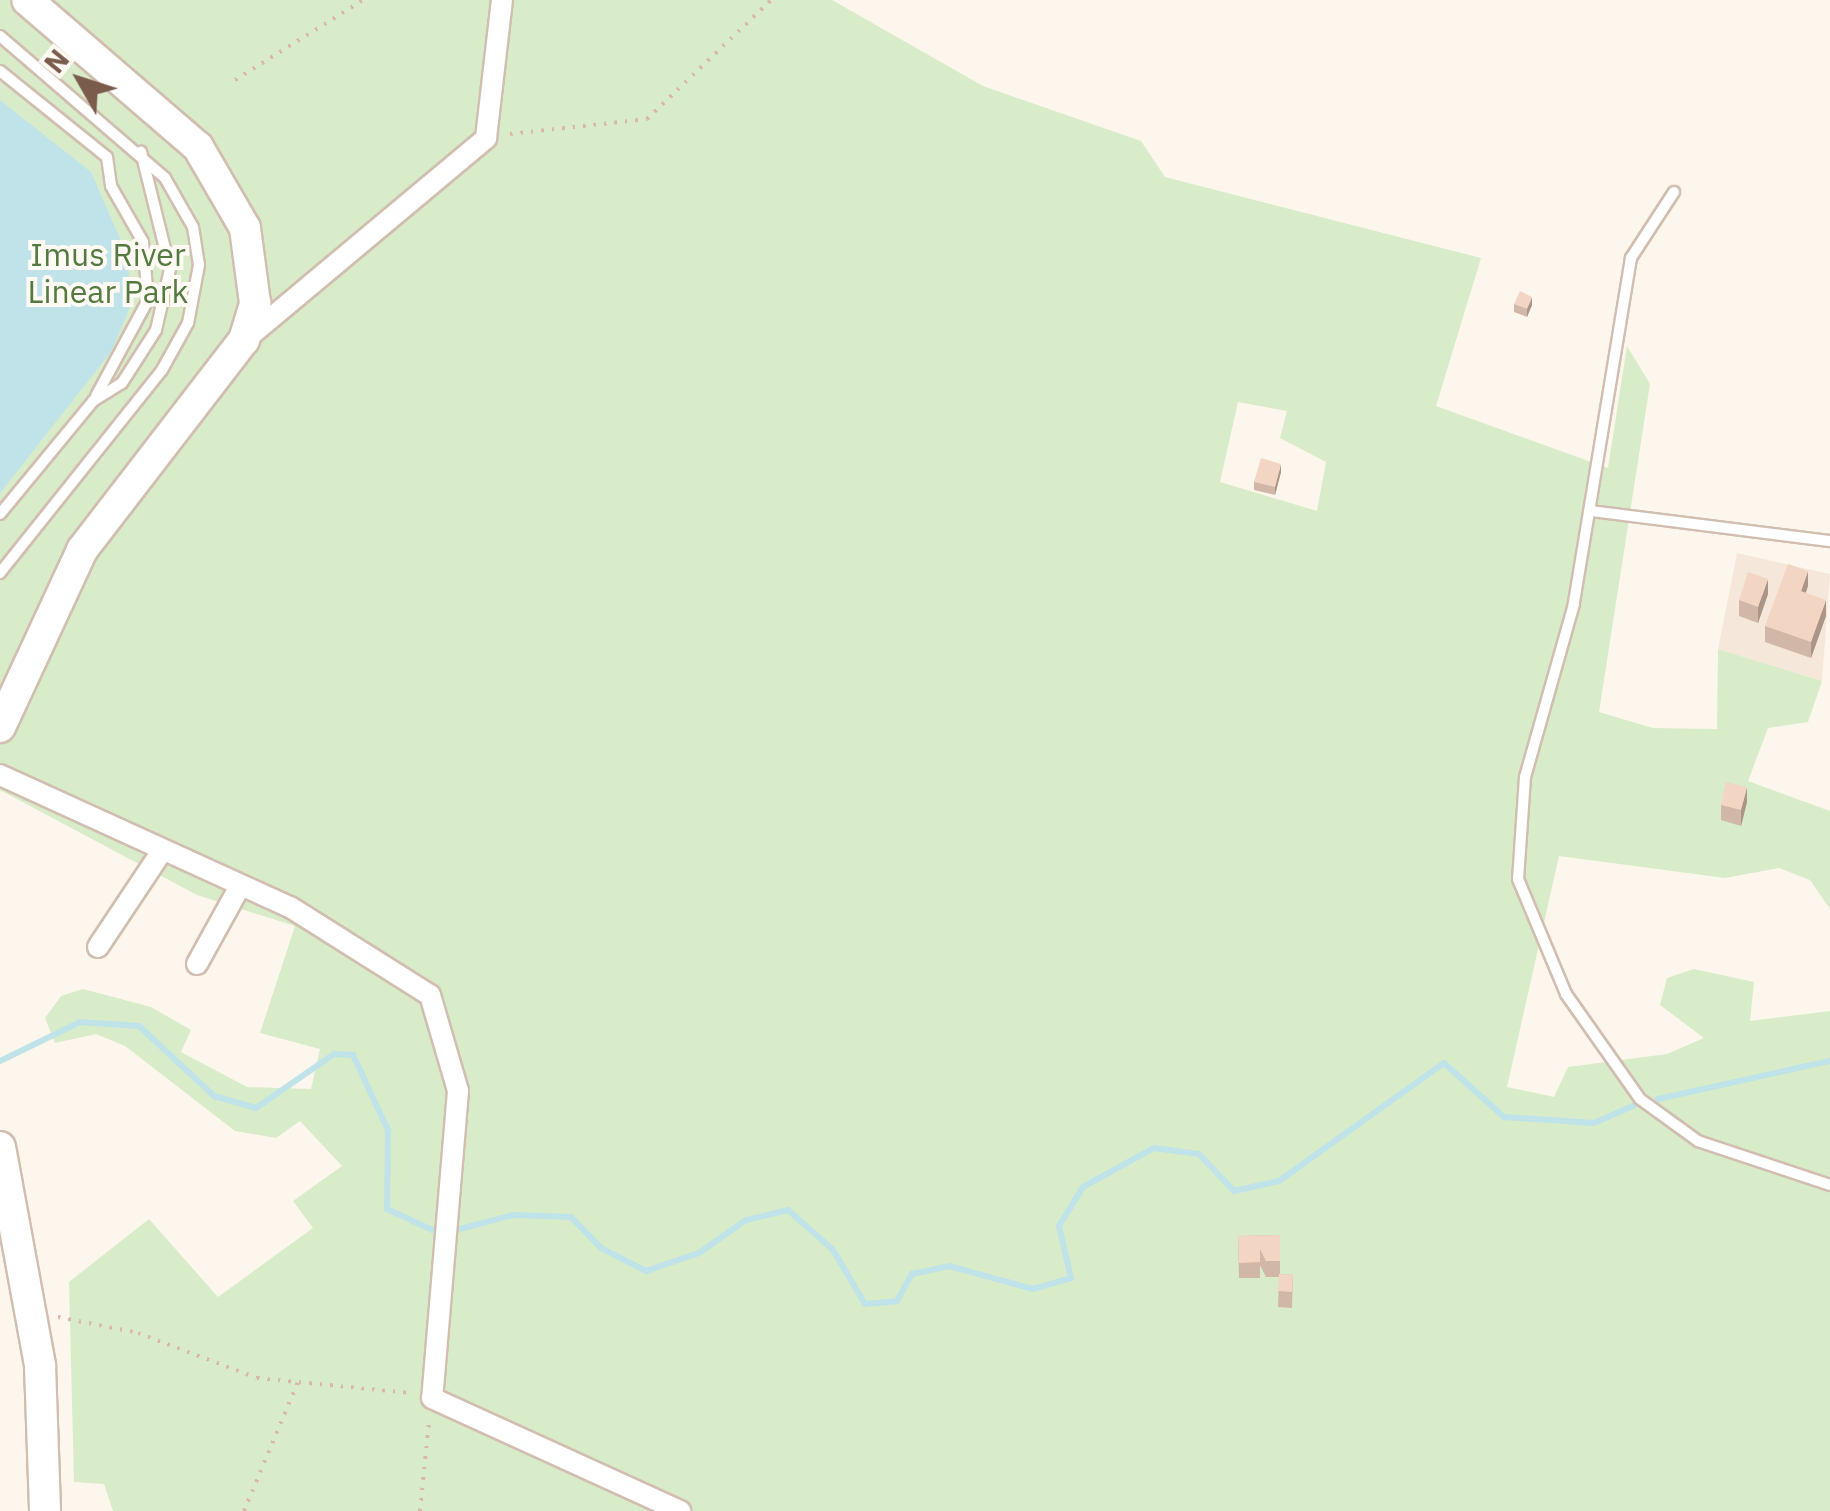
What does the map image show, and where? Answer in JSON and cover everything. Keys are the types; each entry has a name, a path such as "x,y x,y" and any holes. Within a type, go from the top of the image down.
{"main road":[{"path":"0,727 82,550 244,340 252,270 226,185 165,112 27,0"},
{"path":"0,1146 34,1315 45,1511"}],"street":[{"path":"244,340 486,138 502,0"},
{"path":"0,774 160,854 348,937 430,994 458,1091 432,1398 680,1511"},
{"path":"98,947 160,854"},
{"path":"196,964 239,888"}],"lane":[{"path":"0,36 141,151 193,227 197,298 162,370 0,573"},
{"path":"0,70 107,157 111,186 144,242 148,300 93,401"},
{"path":"0,514 93,401 138,362 165,300 167,242 142,180 141,151"},
{"path":"1674,192 1631,258 1591,512 1519,810 1528,915 1566,994 1640,1100 1698,1141 1830,1185"},
{"path":"1591,512 1830,541"}],"path":[{"path":"235,80 364,0"},
{"path":"486,138 647,119 771,0"},
{"path":"34,1315 108,1325 256,1378 298,1382 346,1380 432,1398 420,1511"},
{"path":"244,1511 298,1382"}],"shaded area":[{"path":"1737,553 1830,574 1822,681 1718,649"}],"green space":[{"name":"Imus River Linear Park","path":"0,0 832,0 983,86 1141,141 1165,177 1481,258 1436,406 1608,468 1627,346 1650,384 1599,712 1653,728 1717,729 1718,649 1822,681 1808,722 1768,728 1748,781 1830,811 1830,909 1810,880 1779,868 1725,878 1559,856 1507,1087 1554,1097 1568,1067 1667,1054 1704,1038 1660,1005 1667,978 1694,969 1754,982 1750,1021 1830,1011 1830,1511 113,1511 104,1484 74,1482 69,1282 149,1219 218,1297 313,1228 293,1201 342,1166 300,1121 276,1138 235,1131 125,1046 96,1034 55,1043 45,1018 61,996 83,989 151,1007 191,1030 181,1052 247,1087 311,1089 320,1049 260,1033 295,926 197,895 0,790","holes":["1238,402 1287,411 1280,438 1326,462 1317,511 1220,482"]}],"water":[{"path":"0,100 91,172 128,257 131,305 111,352 0,493"}],"building":[{"path":"1520,291 1532,297 1527,309 1514,304"},
{"path":"1261,458 1281,464 1275,487 1254,482"},
{"path":"1788,564 1808,571 1801,591 1826,600 1811,642 1765,626"},
{"path":"1748,572 1768,579 1758,607 1739,600"},
{"path":"1726,782 1747,787 1741,810 1721,805"},
{"path":"1280,1235 1280,1261 1266,1261 1260,1249 1260,1262 1239,1263 1238,1236"},
{"path":"1279,1274 1293,1275 1292,1292 1278,1291"}],"waterway":[{"path":"0,1061 80,1022 139,1026 214,1096 256,1108 334,1054 353,1055 388,1130 387,1209 441,1234 513,1215 571,1217 601,1248 646,1271 699,1253 746,1220 788,1210 833,1250 865,1304 897,1301 912,1274 949,1266 1033,1289 1071,1278 1059,1226 1083,1187 1154,1148 1199,1154 1234,1191 1279,1181 1444,1063 1504,1117 1594,1123 1633,1106"},
{"path":"1658,1099 1830,1061"}]}
